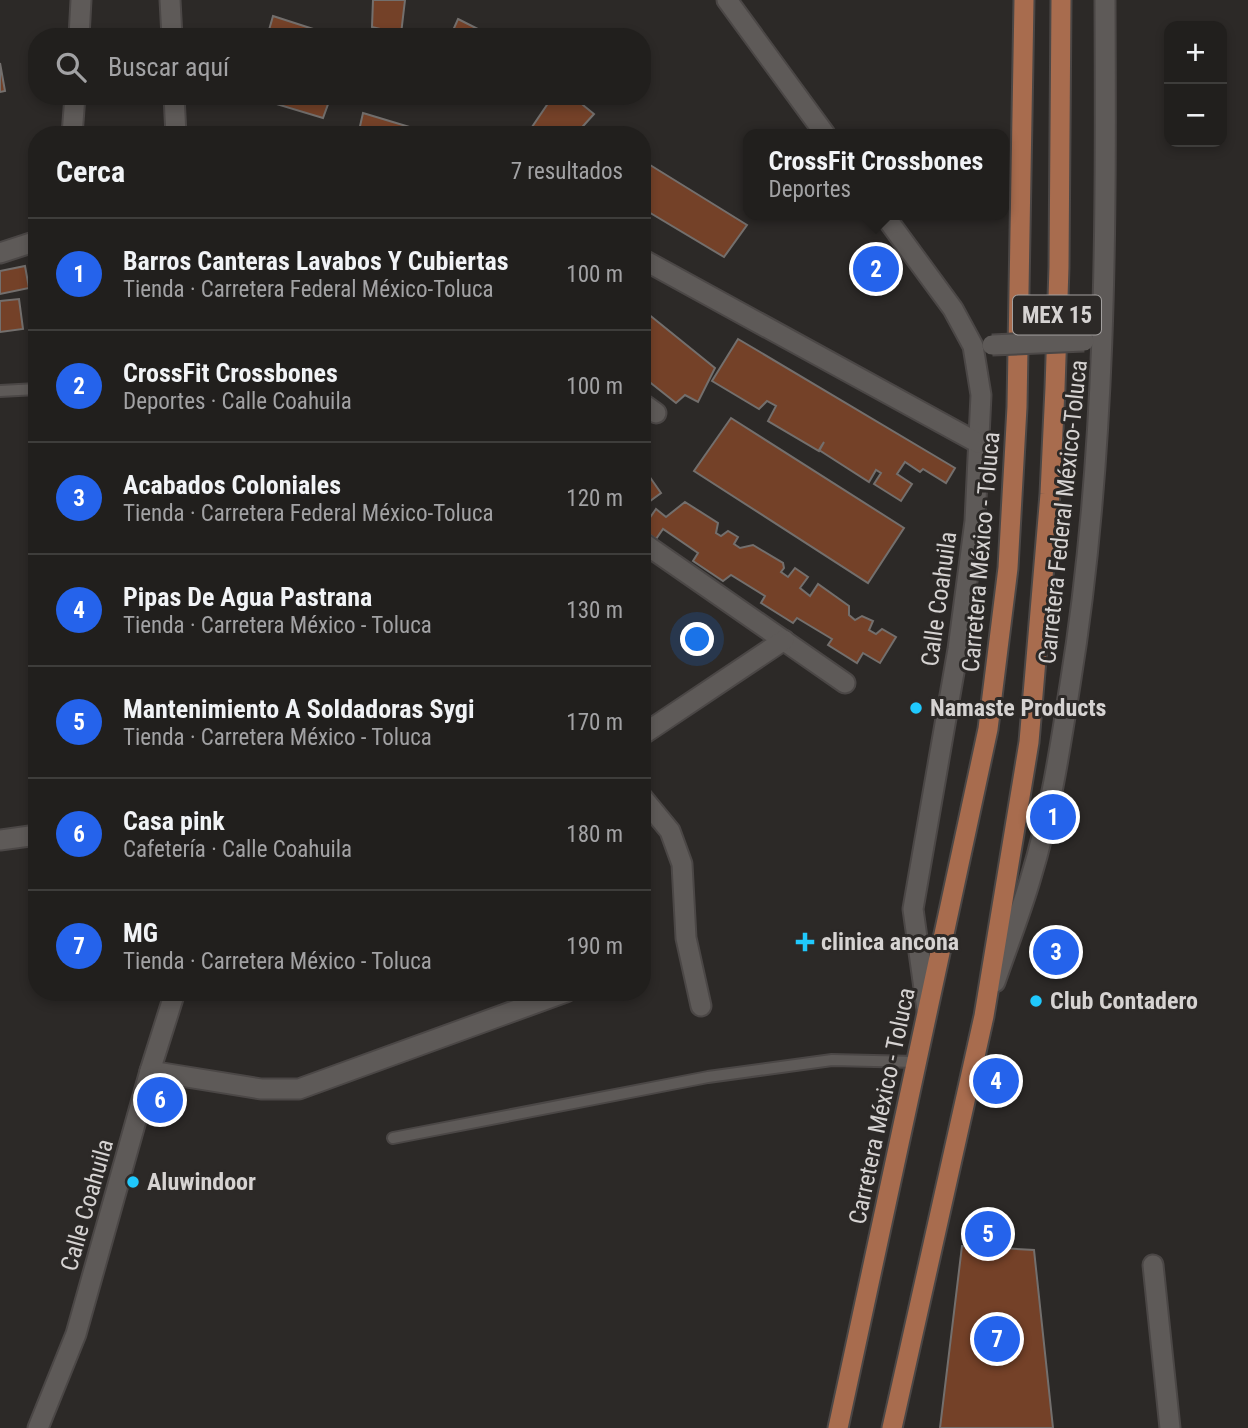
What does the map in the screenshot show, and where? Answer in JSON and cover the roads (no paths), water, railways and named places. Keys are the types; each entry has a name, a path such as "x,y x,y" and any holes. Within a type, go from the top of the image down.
{"main road":[{"name":"Carretera México - Toluca","path":"838,1428 988,729 1008,568 1017,407 1024,0"},
{"name":"MEX 15","path":"892,1428 984,1016 1029,742 1050,494 1059,267 1061,0"}],"street":[{"path":"79,28 81,0"},
{"path":"170,0 172,28"},
{"path":"727,0 821,129"},
{"name":"Carretera Federal México-Toluca","path":"984,1016 1032,876 1062,733 1078,636 1097,452 1094,341 1105,0"},
{"path":"73,126 74,105"},
{"path":"174,105 176,126"},
{"name":"Calle Coahuila","path":"888,220 983,345 975,521 958,649 913,909 927,1014"},
{"path":"0,253 28,244"},
{"path":"651,264 978,443"},
{"path":"983,345 1094,341"},
{"path":"651,548 845,683"},
{"path":"651,729 784,640"},
{"path":"651,808 670,831 682,864 686,938 701,1006"},
{"path":"0,840 28,836"},
{"name":"Calle Coahuila","path":"38,1428 76,1334 172,1001"},
{"path":"150,1071 261,1089 299,1089 541,1001"},
{"path":"1153,1265 1170,1428"}],"lane":[{"path":"0,391 28,389"},
{"path":"393,1138 722,1075 832,1060 917,1062"}],"place":[{"name":"CrossFit Crossbones","path":"876,269"},
{"name":"Namaste Products","path":"916,708"},
{"name":"Barros Canteras Lavabos Y Cubiertas","path":"1053,817"},
{"name":"clinica ancona","path":"805,942"},
{"name":"Acabados Coloniales","path":"1056,952"},
{"name":"Club Contadero","path":"1036,1001"},
{"name":"Pipas De Agua Pastrana","path":"996,1081"},
{"name":"Casa pink","path":"160,1100"},
{"name":"Aluwindoor","path":"133,1182"},
{"name":"Mantenimiento A Soldadoras Sygi","path":"988,1234"},
{"name":"MG","path":"997,1339"}]}
